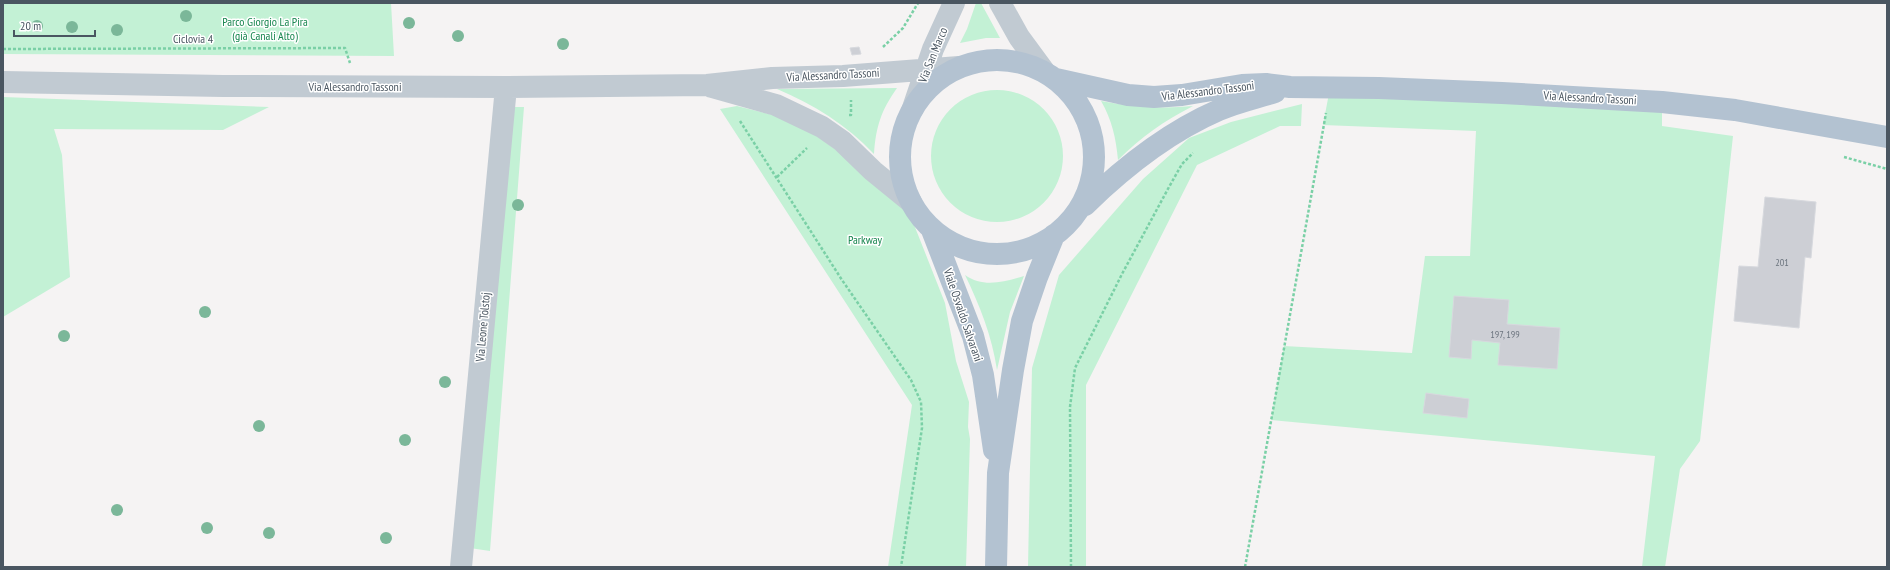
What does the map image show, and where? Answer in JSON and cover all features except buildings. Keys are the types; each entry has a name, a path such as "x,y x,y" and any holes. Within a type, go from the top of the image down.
{"main road":[{"path":"1054,235 1031,248 1005,254 979,253 954,244 932,230 920,217 911,202 902,179 900,154 903,130 913,108 925,91 941,77 959,67 980,61 1002,59 1023,63 1050,75 1070,92 1081,108 1089,124 1093,143 1094,161 1091,180 1085,198 1076,214"},
{"name":"Via Alessandro Tassoni","path":"1050,75 1128,95 1154,97 1182,95 1242,85 1266,84 1290,87 1379,88 1662,102 1735,110 1887,137"},
{"name":"Via Alessandro Tassoni","path":"1054,235 1113,177 1155,144 1176,131 1220,109 1290,87"},
{"name":"Viale Osvaldo Salvarani","path":"932,230 974,343 983,375 998,474"},
{"name":"Viale Osvaldo Salvarani","path":"996,567 998,474 1013,370 1022,321 1037,277 1054,235"}],"street":[{"name":"Via San Marco","path":"913,108 933,49 954,3"},
{"path":"1000,3 1019,37 1050,75"},
{"name":"Via Alessandro Tassoni","path":"3,82 224,86 506,87 707,85 772,78 843,76 959,67"},
{"name":"Via Alessandro Tassoni","path":"707,85 776,105 822,127 842,141 873,171 911,202"},
{"name":"Via Leone Tolstoj","path":"461,567 506,87"}],"path":[{"name":"Ciclovia 4","path":"3,49 345,48 351,66"},
{"path":"1245,567 1326,110"},
{"path":"738,117 842,280 910,380 921,402 922,428 901,567"},
{"path":"1071,567 1070,408 1075,368 1122,274 1169,187 1182,164 1196,152"}],"green space":[{"name":"Parco Giorgio La Pira (già Canali Alto)","path":"3,3 391,3 394,56 3,54"},
{"path":"976,3 981,3 1000,38 986,38 960,43 967,29"},
{"path":"897,88 880,119 876,135 874,154 864,143 829,116 804,101 777,89"},
{"path":"1330,88 1662,102 1662,126 1733,136 1700,441 1680,469 1665,567 1642,567 1655,456 1271,420 1284,346 1412,353 1425,256 1470,256 1476,131 1323,125"},
{"path":"1003,90 1022,95 1034,101 1044,109 1052,119 1058,131 1062,143 1062,169 1058,181 1052,193 1044,203 1034,211 1022,217 1010,221 991,222 972,217 960,211 950,203 942,193 936,181 932,169 931,150 936,131 942,119 950,109 960,101 972,95 984,91"},
{"path":"3,97 269,107 223,130 54,129 62,155 70,277 3,317"},
{"path":"1101,101 1147,107 1193,106 1153,130 1118,160 1113,129"},
{"path":"1302,104 1301,126 1280,126 1197,165 1086,385 1086,567 1028,567 1032,368 1059,275 1143,179 1189,138 1231,122"},
{"name":"Parkway","path":"737,106 781,117 817,136 857,165 909,212 945,303 956,361 969,402 968,427 970,439 966,567 888,567 912,405 720,109"},
{"path":"504,107 524,107 490,551 463,547"},
{"path":"965,275 972,279 986,283 1001,282 1024,276 1010,312 997,370 985,321"}]}
